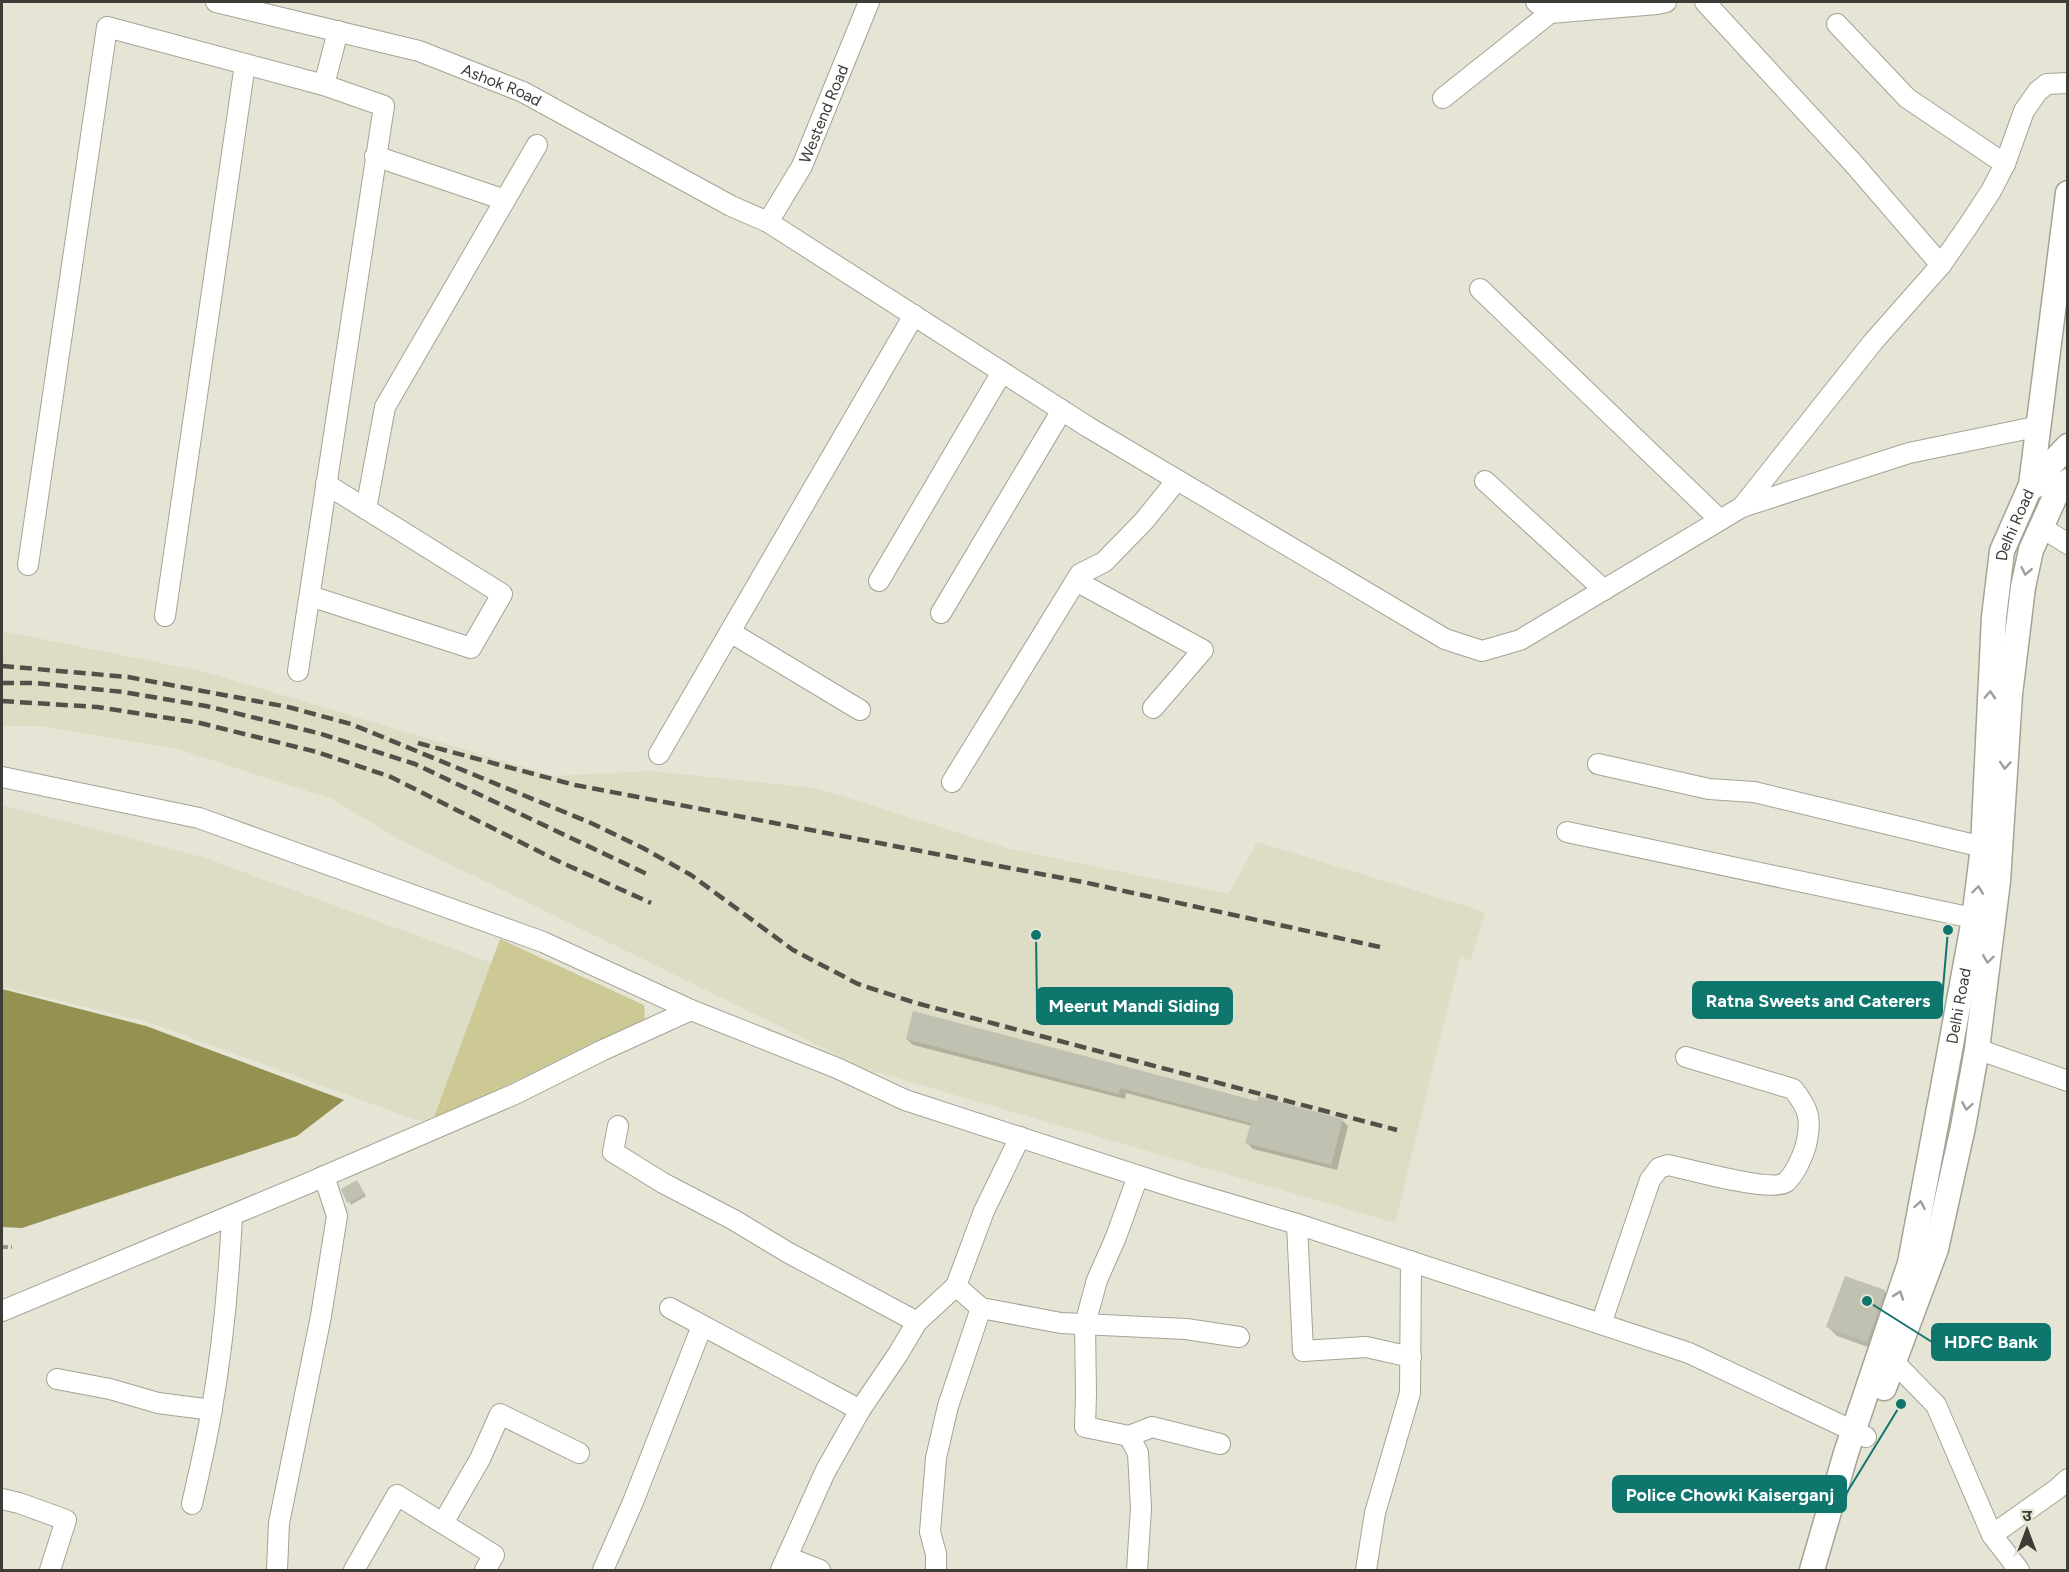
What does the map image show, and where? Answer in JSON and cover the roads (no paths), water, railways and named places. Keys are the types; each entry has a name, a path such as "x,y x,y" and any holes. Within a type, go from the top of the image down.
{"main road":[{"path":"1984,920 1998,881 2010,694 2024,587 2031,550 2063,485 2031,485 2067,193"},
{"name":"Delhi Road","path":"1812,1570 1887,1358 1936,1249 1963,1127 1977,1048 1984,920 1983,847 1994,617 2002,551 2031,485 2067,446"},
{"name":"Delhi Road","path":"1887,1358 1910,1263 1926,1175 1984,920"},
{"path":"1926,1175 1951,1179"},
{"name":"Delhi Road","path":"1822,1570 1860,1434"}],"street":[{"name":"Ashok Road","path":"216,2 276,9 338,31 419,51 523,92 731,206 768,222 1062,410 1445,639 1482,651 1520,640 1742,507"},
{"name":"Westend Road","path":"768,222 802,166 868,2"},
{"path":"1443,98 1543,7 1666,2"},
{"path":"1705,2 1853,163 1941,265"},
{"path":"1837,24 1907,98 2005,164"},
{"path":"28,565 107,27 324,85 384,106 298,670"},
{"path":"324,85 338,31"},
{"path":"165,616 246,64"},
{"path":"1742,507 1874,342 1941,265 1991,191 2005,164 2024,111 2038,91 2047,84 2067,83"},
{"path":"366,509 385,407 537,145"},
{"path":"375,156 506,200"},
{"path":"1480,289 1720,520"},
{"path":"659,754 914,315"},
{"path":"879,581 1002,372"},
{"path":"941,613 1062,410"},
{"path":"1742,507 1909,453 2040,426"},
{"path":"952,782 1080,574 1104,562 1144,521 1177,480"},
{"path":"1485,482 1604,590"},
{"path":"309,596 471,648 502,594 326,484"},
{"path":"2041,527 2067,544"},
{"path":"1076,581 1203,650 1153,708"},
{"path":"730,632 860,710"},
{"path":"1598,764 1709,789 1754,792 1983,847"},
{"path":"2,777 200,818 543,942 691,1010 837,1068 905,1100 1138,1176 1297,1224 1689,1353 1860,1434"},
{"path":"1567,832 1984,920"},
{"path":"2,1311 515,1094 600,1051 691,1010"},
{"path":"1977,1048 2067,1081"},
{"path":"1601,1324 1650,1180 1659,1168 1668,1165 1754,1184 1776,1186 1785,1183 1792,1174 1806,1144 1809,1113 1803,1101 1792,1089 1686,1057"},
{"path":"618,1126 613,1152 663,1183 734,1220 797,1258 917,1322"},
{"path":"820,1570 784,1564 825,1472 860,1410 917,1322 956,1286 984,1211 1020,1137"},
{"path":"277,1570 279,1523 321,1316 337,1216 324,1176"},
{"path":"1138,1176 1116,1237 1097,1280 1085,1324 1085,1427 1129,1436 1152,1427 1220,1444"},
{"path":"192,1504 212,1410 229,1274 232,1215"},
{"path":"1297,1224 1303,1351 1366,1347 1411,1357"},
{"path":"1366,1570 1375,1513 1410,1393 1411,1261"},
{"path":"956,1286 981,1308 1061,1323 1186,1329 1239,1337"},
{"path":"670,1308 860,1410"},
{"path":"936,1570 936,1554 930,1532 936,1458 948,1406 981,1308"},
{"path":"603,1570 633,1502 702,1326"},
{"path":"1887,1358 1936,1405 1992,1534 2019,1570"},
{"path":"57,1380 110,1389 158,1403 212,1410"},
{"path":"442,1523 480,1459 500,1414 579,1453"},
{"path":"1129,1436 1138,1453 1141,1508 1137,1570"},
{"path":"1992,1534 2057,1489 2067,1479"},
{"path":"354,1570 397,1496 494,1555 485,1570"},
{"path":"2,1499 66,1520 50,1570"}],"railway":[{"path":"2,666 128,677 288,707 351,724 591,823 643,848 691,875 793,950 858,984 916,1003 1397,1130"},
{"path":"2,683 36,683 123,692 206,706 318,733 415,764 649,875"},
{"path":"2,701 97,707 200,723 317,752 391,777 558,861 651,903"},
{"path":"418,743 575,785 1083,882 1380,947"}],"place":[{"name":"Ratna Sweets and Caterers","path":"1948,930"},
{"name":"Meerut Mandi Siding","path":"1036,935"},
{"name":"HDFC Bank","path":"1867,1301"},
{"name":"Police Chowki Kaiserganj","path":"1901,1404"}]}
